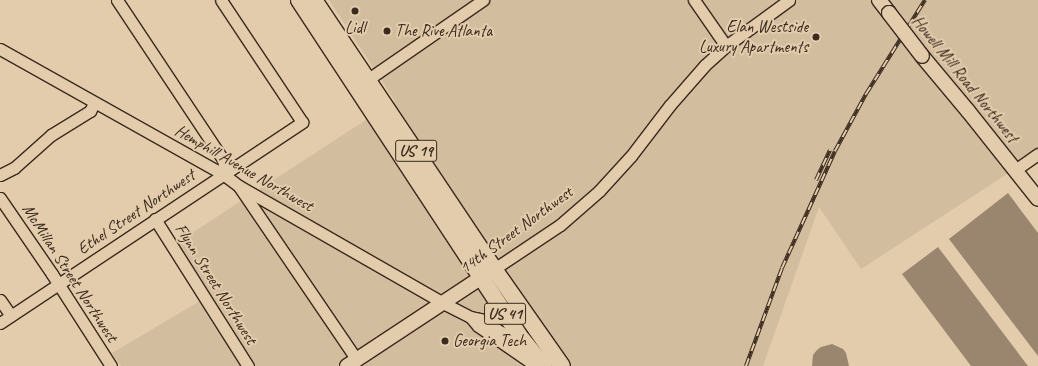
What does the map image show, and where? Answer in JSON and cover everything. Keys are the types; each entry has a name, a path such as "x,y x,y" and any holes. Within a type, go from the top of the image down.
{"highway":[{"name":"US 19","path":"299,0 488,273"},
{"name":"US 19","path":"314,0 367,80 488,273"},
{"path":"312,20 329,35 353,72 367,80"},
{"name":"US 41","path":"488,273 531,350 555,365"},
{"name":"US 41","path":"488,273 555,365"}],"main road":[{"name":"Howell Mill Road Northwest","path":"879,0 922,56 1038,199"},
{"name":"14th Street Northwest","path":"352,363 488,273"}],"street":[{"path":"117,0 224,161 223,174"},
{"name":"Ethel Street Northwest","path":"0,323 302,122 221,0"},
{"path":"367,80 483,0"},
{"path":"694,0 726,46"},
{"name":"14th Street Northwest","path":"488,273 560,225 599,191 631,156 686,86 726,46 789,0"},
{"name":"Hemphill Avenue Northwest","path":"0,49 223,174 239,186 443,303 470,317 480,319 531,350"},
{"path":"0,175 14,168 51,135 90,111 94,103"},
{"path":"1016,170 1038,154"},
{"path":"239,186 352,363"},
{"name":"McMillan Street Northwest","path":"0,198 112,366"},
{"name":"Flynn Street Northwest","path":"155,219 248,366"},
{"path":"0,300 11,316"},
{"name":"Hemphill Avenue Northwest","path":"470,317 478,326 536,366"}],"shaded area":[{"path":"329,0 1038,0 1038,154 861,269 819,207 763,366 121,366 112,353 210,295 175,244 395,101"},
{"path":"1008,193 1038,233 1038,356 949,239"},
{"path":"938,247 1028,366 971,366 902,274"},
{"path":"832,344 843,349 846,353 849,366 812,366 813,355 817,350 821,347"}],"railway":[{"path":"746,366 782,268 835,151 866,94 925,0"},
{"path":"816,180 830,150"}],"place":[{"name":"Lidl","path":"355,11"},
{"name":"The Rive Atlanta","path":"387,31"},
{"name":"Elan Westside Luxury Apartments","path":"816,37"},
{"name":"Georgia Tech","path":"445,341"}]}
